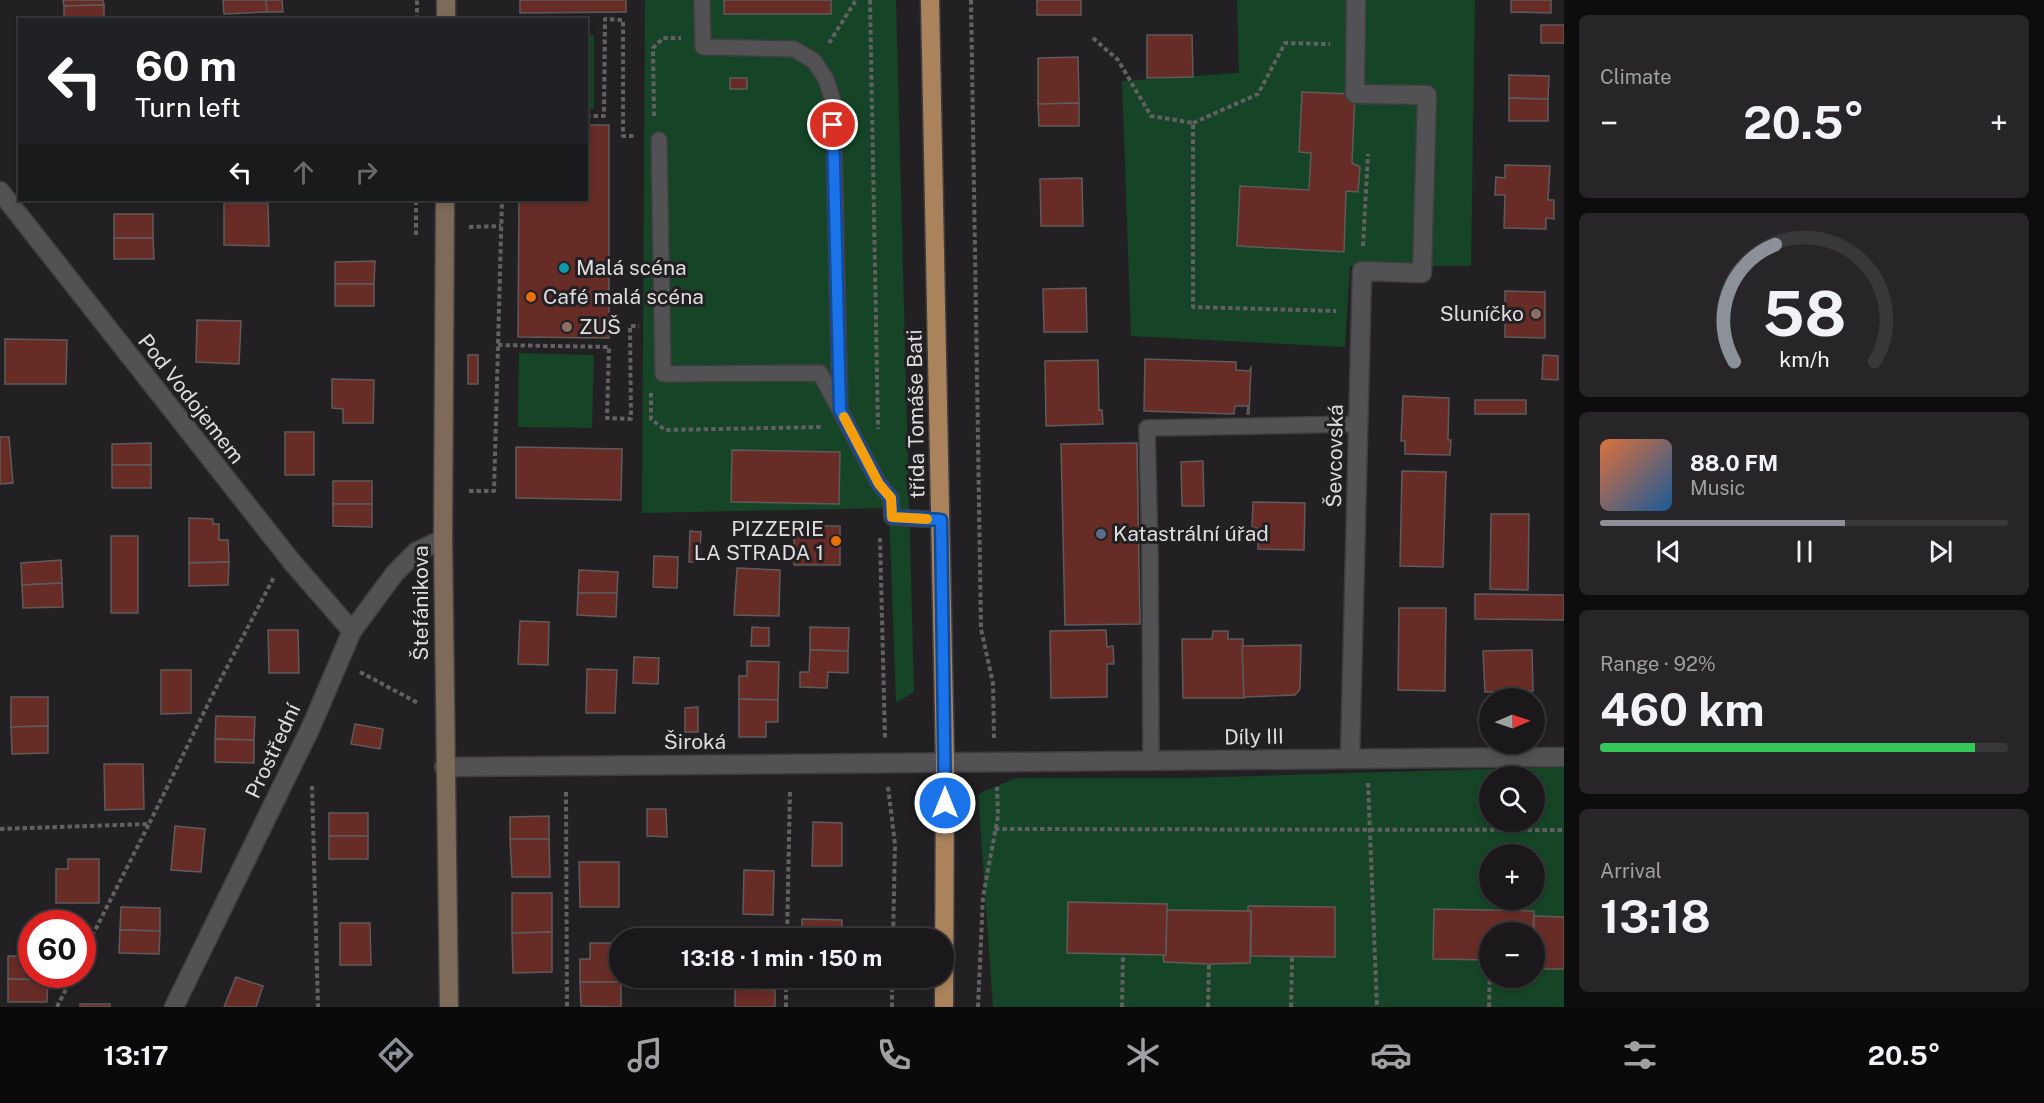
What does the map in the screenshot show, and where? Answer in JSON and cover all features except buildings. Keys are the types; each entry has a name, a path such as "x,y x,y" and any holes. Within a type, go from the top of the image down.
{"main road":[{"name":"třída Tomáše Bati","path":"930,0 945,762 944,1007"}],"street":[{"path":"446,0 446,18"},
{"path":"1356,0 1355,94 1427,96 1422,273 1362,271"},
{"name":"Pod Vodojemem","path":"0,191 292,562 352,631"},
{"name":"Štefánikova","path":"445,201 443,539 448,1007"},
{"name":"Ševcovská","path":"1358,758 1358,424 1362,271"},
{"name":"Prostřední","path":"174,1007 311,727 352,631 395,573 416,552 443,539"},
{"name":"Díly III","path":"945,762 1564,756"},
{"name":"Široká","path":"444,767 945,762"}],"lane":[{"path":"702,0 703,47 794,49 814,61 826,79 833,101 840,410"},
{"path":"659,140 663,374 820,373 879,484 891,498 892,517 941,520"},
{"path":"1151,760 1147,428 1358,424"}],"path":[{"path":"417,0 417,18"},
{"path":"818,42 830,43 856,0"},
{"path":"971,0 981,629 993,683 998,816 983,897 978,1007"},
{"path":"588,116 604,116 605,19 622,20 623,136 644,136"},
{"path":"654,124 653,48 663,38 703,38"},
{"path":"1093,38 1118,60 1151,116 1193,123 1258,94 1285,43 1356,44"},
{"path":"1193,123 1193,307 1361,311"},
{"path":"1362,271 1368,154"},
{"path":"465,491 494,491 502,201"},
{"path":"96,928 214,692 278,570 292,562"},
{"path":"352,631 348,664 418,703"},
{"path":"1358,758 1370,830 1377,1007"},
{"path":"787,928 791,765"},
{"path":"566,766 567,1007"},
{"path":"312,786 318,1007"},
{"path":"0,829 149,824"},
{"path":"995,829 1564,830"},
{"path":"1122,1007 1123,954"},
{"path":"1292,957 1292,1007"},
{"path":"1208,1007 1209,964"},
{"path":"57,1007 66,988"},
{"path":"786,988 786,1007"},
{"path":"892,988 892,1007"},
{"path":"1489,988 1489,1007"}],"green space":[{"path":"645,0 896,0 914,692 896,703 889,508 642,513"},
{"path":"1237,0 1475,0 1471,266 1350,266 1345,347 1131,336 1122,81 1239,73"},
{"path":"588,35 594,35 594,109 588,109"},
{"path":"519,353 594,355 592,428 518,427"},
{"path":"1564,767 1564,1007 993,1007 978,794 1016,778 1188,778 1479,769 1479,832 1545,832 1545,768"}],"slow traffic":[{"path":"844,417 879,484 891,498 892,517 927,519"}],"place":[{"name":"Malá scéna","path":"564,268"},
{"name":"Café malá scéna","path":"531,297"},
{"name":"Sluníčko","path":"1536,314"},
{"name":"ZUŠ","path":"567,327"},
{"name":"Katastrální úřad","path":"1101,534"},
{"name":"PIZZERIE LA STRADA 1","path":"836,541"}],"route":[{"path":"833,125 840,410 879,484 891,498 892,517 941,520 945,803"}]}
